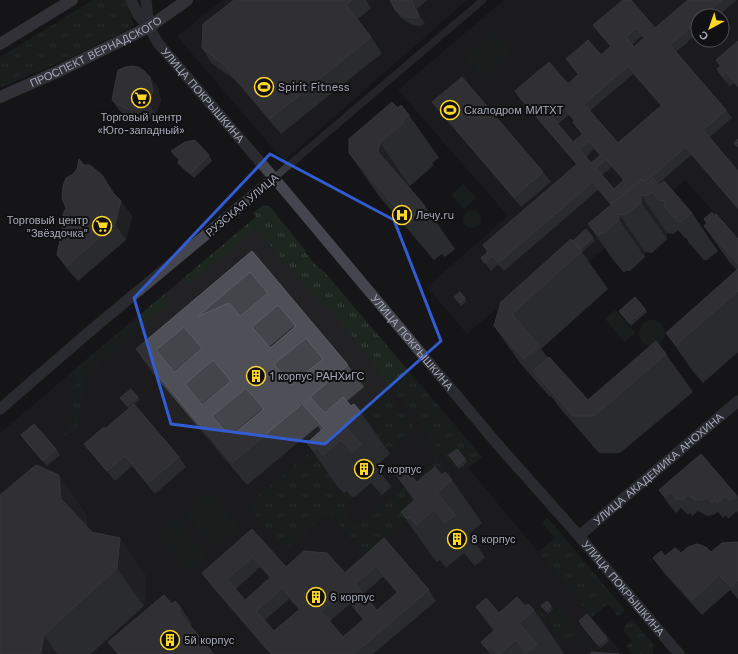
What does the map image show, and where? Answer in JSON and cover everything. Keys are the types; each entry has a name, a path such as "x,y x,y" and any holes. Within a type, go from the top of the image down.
{"main road":[{"path":"0,44 72,0"},
{"name":"УЛИЦА ПОКРЫШКИНА","path":"131,0 138,15 158,43 274,178 496,442 579,536 679,654"},
{"path":"146,0 148,28"},
{"name":"ПРОСПЕКТ ВЕРНАДСКОГО","path":"0,97 57,72 148,28 187,0"},
{"name":"РУЗСКАЯ УЛИЦА","path":"0,410 89,332 274,178"},
{"name":"УЛИЦА АКАДЕМИКА АНОХИНА","path":"579,536 738,401"}],"street":[{"name":"РУЗСКАЯ УЛИЦА","path":"274,178 483,0"}],"highlighted area":[{"path":"270,154 394,220 441,341 325,444 171,424 134,298"}],"shaded area":[{"path":"223,0 467,0 284,161 177,36"},
{"path":"504,0 738,0 738,239 685,180 582,267 566,249 467,334 427,287 508,216 398,90"},
{"path":"256,217 623,654 0,654 0,433"}],"green space":[{"path":"93,0 125,0 134,25 133,27 72,57 0,88 0,57"},
{"path":"494,31 512,52 482,78 464,56"},
{"path":"463,184 476,198 464,209 451,195"},
{"path":"263,205 270,207 319,269 321,268 482,457 468,468 465,465 457,473 334,312 318,300 256,228 192,282 189,283 185,281 186,276 256,217 253,213"},
{"path":"468,210 476,210 481,215 479,226 476,228 468,228 463,223 463,215"},
{"path":"167,292 168,303 86,375 77,428 73,433 63,434 69,431 76,378 68,375"},
{"path":"615,310 635,333 625,342 605,319"},
{"path":"652,320 661,324 665,333 661,342 652,346 643,342 639,333 643,324"},
{"path":"384,392 394,402 450,472 451,477 448,484 366,554 329,513 286,549 250,509 252,501 380,393","holes":["412,431 436,461 356,526 342,510 370,486 381,498 393,487 376,468 392,453 389,449","374,468 382,495 371,483 353,498 347,491"]},
{"path":"209,491 240,528 216,549 184,512"},
{"path":"547,517 625,610 618,616 608,604 592,617 538,552 555,538 542,523"},
{"path":"176,519 207,556 189,572 157,535"},
{"path":"559,607 598,654 593,654 577,635 566,644 548,622 542,627 533,617 540,611 547,618"},
{"path":"632,619 653,644 653,654 633,654 626,646 632,641 625,632 624,627"}],"building":[{"path":"234,0 352,0 346,5 371,37 270,119 223,64 202,48 203,24"},
{"path":"390,0 412,0 419,16 414,18 401,14 395,10"},
{"path":"623,0 631,0 655,28 688,0 722,0 712,8 690,8 690,28 670,45 726,110 703,130 738,171 738,208 686,147 645,182 642,179 611,204 593,182 498,263 493,256 485,263 481,258 488,252 483,245 577,164 515,91 549,62 568,84 579,74 566,59 588,40 601,55 611,46 593,25","holes":["636,28 644,38 634,47 626,37","628,66 662,105 618,143 584,104","563,107 575,120 573,122 583,134 573,142 552,117","589,141 601,155 591,163 579,149","606,159 624,180 614,189 596,168"]},
{"path":"738,41 738,86 726,72 722,76 717,69 721,66 716,60"},
{"path":"132,66 138,67 150,77 153,91 148,103 139,110 128,109 112,100 118,70"},
{"path":"462,77 543,172 514,197 432,102"},
{"path":"392,102 398,108 401,105 409,115 402,121 404,122 380,143 378,152 425,206 415,215 412,211 404,217 349,153 349,139"},
{"path":"738,139 738,147 734,143"},
{"path":"195,140 209,155 191,173 178,163 180,159 171,151 185,142"},
{"name":"Торговый центр \"Звёздочка\"","path":"79,159 84,165 90,165 102,175 112,192 121,201 115,224 67,266 57,255 62,230 63,214 66,208 62,198 63,186 66,178 73,174 77,169"},
{"path":"653,178 659,185 664,181 692,213 681,222 678,222 664,206 665,201 659,200 652,192 647,196 641,195 641,202 626,215 619,214 619,220 604,233 600,233 598,236 588,224 642,179 647,184"},
{"path":"712,212 714,215 716,214 738,239 738,264 704,226 707,223 704,219"},
{"path":"586,229 593,238 580,249 573,241"},
{"path":"571,239 582,251 512,314 539,346 524,359 494,326 501,302"},
{"path":"252,251 348,365 232,463 136,349","holes":["250,272 268,293 240,316 229,303 197,317","278,305 296,326 270,348 252,327","184,327 202,348 174,372 156,350","306,338 323,359 291,385 274,364","213,360 231,381 202,405 185,384","246,388 264,409 230,437 212,416"]},
{"path":"738,269 738,291 676,345 666,333"},
{"path":"460,292 465,298 460,303 454,297"},
{"path":"635,297 645,309 629,323 619,311"},
{"path":"656,341 666,354 594,416 573,416 533,371 549,357 588,400"},
{"path":"131,389 138,397 127,406 120,398"},
{"path":"343,397 351,406 354,404 360,411 344,425 361,444 352,452 341,440 323,455 317,448 314,451 307,443 324,428 303,405 311,398 325,413"},
{"path":"134,404 179,457 148,483 125,456 107,471 84,444 104,427 105,429"},
{"path":"34,424 56,449 43,461 21,435"},
{"path":"457,449 465,459 457,466 449,455"},
{"path":"701,454 737,496 730,501 726,496 718,503 715,500 712,503 707,497 702,500 696,500 688,495 682,500 679,498 677,500 670,492 665,497 659,490"},
{"path":"36,465 59,475 61,499 92,532 120,538 117,568 44,635 41,651 38,654 0,654 0,495"},
{"path":"435,467 442,475 445,472 452,480 437,493 455,515 445,523 434,510 416,525 410,517 407,519 401,512 416,499 396,475 405,468 417,482"},
{"name":"6 корпус","path":"252,529 286,567 304,551 327,553 345,573 384,538 429,590 354,654 272,654 202,573","holes":["253,557 271,577 245,600 227,579","376,566 398,592 377,610 355,584","282,588 300,609 274,631 256,611","342,594 364,619 343,637 321,611"]},
{"path":"738,542 738,580 731,587 719,575 692,600 653,558 661,551 665,556 675,548 681,553 688,547 697,544 706,547 711,552 722,543"},
{"path":"164,595 172,604 175,601 181,608 178,611 211,651 208,654 119,654 108,642"},
{"path":"517,597 525,606 528,604 534,610 519,623 537,644 526,653 516,640 500,654 497,654 490,646 487,649 481,642 496,629 476,607 486,598 499,613"},
{"path":"547,601 551,606 546,611 541,606"},
{"path":"587,614 607,638 598,645 579,621"},
{"path":"591,652 619,654 591,654"}],"place":[{"name":"Spirit Fitness","path":"264,87"},
{"name":"Торговый центр «Юго-западный»","path":"141,98"},
{"name":"Скалодром МИТХТ","path":"450,110"},
{"name":"Лечу.ru","path":"402,215"},
{"name":"Торговый центр \"Звёздочка\"","path":"102,226"},
{"name":"1 корпус РАНХиГС","path":"256,376"},
{"name":"7 корпус","path":"364,469"},
{"name":"8 корпус","path":"457,539"},
{"name":"6 корпус","path":"316,597"},
{"name":"5й корпус","path":"170,640"}]}
